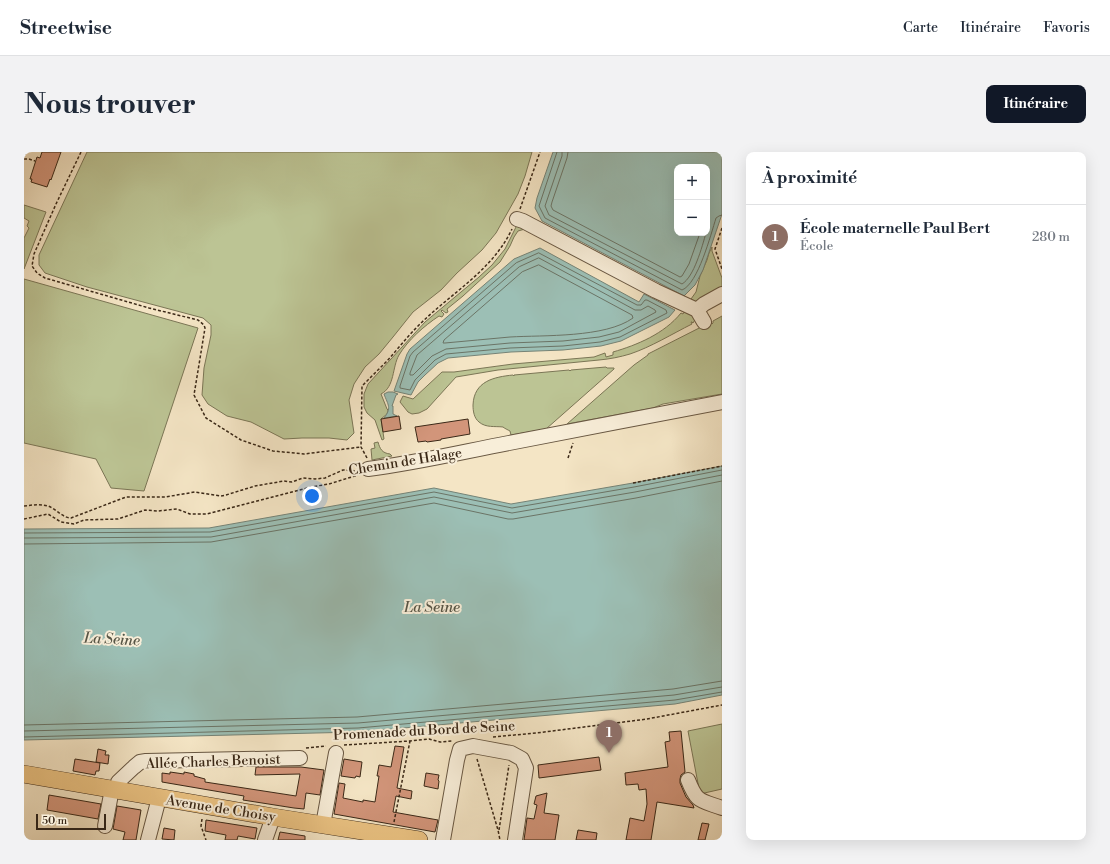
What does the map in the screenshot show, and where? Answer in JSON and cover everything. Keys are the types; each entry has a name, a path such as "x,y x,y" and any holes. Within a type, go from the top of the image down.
{"main road":[{"name":"Avenue de Choisy","path":"24,774 323,825 370,836 391,836 419,840"}],"street":[{"path":"517,219 701,316 704,304 722,294"},
{"name":"Chemin de Halage","path":"368,465 428,460 722,402"},
{"path":"443,840 460,749 473,746 511,753 522,759 526,768 515,840"},
{"path":"323,825 336,748"},
{"name":"Allée Charles Benoist","path":"105,826 118,782 140,762 299,758"},
{"path":"688,780 694,794 702,801 722,808"},
{"path":"148,840 158,798"},
{"path":"266,840 273,817"}],"path":[{"path":"81,152 34,254 32,266 37,273 45,278 149,308 198,320 204,324 205,328 194,395 206,418 241,440 273,451 304,454 361,447"},
{"path":"24,519 48,514 61,522 74,524 84,520 118,518 144,510 158,511 177,509 190,514 207,514 310,487 329,484 357,475 368,465 361,447 362,386 419,325 484,269 498,254 517,219 540,152"},
{"path":"24,159 35,161"},
{"path":"722,228 715,249 722,269"},
{"path":"568,458 578,430"},
{"name":"Chemin de Halage","path":"24,506 46,505 66,517 72,518 126,497 165,496 195,492 221,496 255,486 277,482 292,482 303,478 325,478 343,470 353,471 368,465"},
{"path":"633,483 722,466"},
{"name":"Promenade du Bord de Seine","path":"492,737 647,719 722,705"},
{"name":"Promenade du Bord de Seine","path":"299,758 306,748 336,748 429,739 440,742 455,741"},
{"path":"391,836 410,741"},
{"path":"473,746 500,840"},
{"path":"498,830 511,753"},
{"path":"204,805 201,826 206,840"}],"green space":[{"path":"87,152 532,152 518,194 496,233 482,250 441,290 413,312 379,354 365,367 354,384 349,400 354,433 347,440 329,438 284,439 251,422 227,416 208,404 202,395 204,368 211,335 211,325 203,318 87,287 45,273 39,265 39,255"},
{"path":"24,205 46,212 24,269 24,238 29,228 27,226 29,221 24,218"},
{"path":"517,225 525,229 518,231 500,262 447,309 448,312 446,313 442,310 441,311 444,314 442,317 439,316 422,329 407,344 399,355 389,387 381,394 388,410 387,414 381,419 384,439 382,440 375,420 367,413 364,407 364,394 368,384 425,322 492,265 505,249"},
{"path":"712,247 712,251 722,278 722,292 699,304 691,299 696,292 700,276"},
{"path":"24,279 198,328 144,491 111,488 96,459 24,443"},
{"path":"686,309 696,318 693,323 691,322 692,324 654,344 630,354 607,359 498,370 456,377 427,409 419,413 412,414 408,412 400,402 403,396 413,399 442,372 594,357 605,353 606,357 613,355 613,352 641,342 658,333 667,327 681,313 683,314"},
{"path":"722,316 722,394 663,404 653,408 567,424 648,354 711,322 712,324 713,321"},
{"path":"606,367 614,369 546,429 511,435 510,431 503,427 482,424 475,416 473,405 477,390 481,385 492,379 513,375"},
{"path":"378,442 385,453 392,456 372,460 371,449 375,448 374,443"},
{"path":"722,724 722,789 700,794 688,731"}],"water":[{"path":"553,152 722,152 722,214 703,270 695,285 684,296 542,221 535,208"},
{"path":"540,248 639,302 644,294 675,310 669,317 621,341 601,346 448,358 438,363 418,382 411,395 394,391 410,349 514,259"},
{"path":"388,392 398,394 396,395 392,406 393,414 397,416 384,418 389,409 384,394"},
{"name":"La Seine","path":"722,466 722,695 675,704 358,732 24,740 24,529 209,528 434,488 511,504"}],"building":[{"path":"42,152 61,152 47,187 31,182 32,179 30,179 37,157 40,158"},
{"path":"399,416 401,429 383,432 381,419"},
{"path":"468,419 470,434 441,440 418,442 415,427"},
{"path":"681,731 685,772 681,775 680,783 686,797 694,808 657,802 651,840 626,840 630,818 644,821 647,804 646,789 639,790 638,784 626,785 625,773 668,767 665,742 670,741 669,732"},
{"path":"395,746 404,747 397,788 412,791 411,799 396,796 393,812 438,820 435,832 334,814 339,783 345,784 343,798 363,802 363,800 375,802 379,765 391,767"},
{"path":"98,749 106,751 105,755 109,755 108,764 96,762"},
{"path":"599,757 601,770 539,778 538,765"},
{"path":"75,759 100,763 99,771 96,771 95,775 73,771"},
{"path":"344,759 362,762 360,777 356,776 355,778 341,776"},
{"path":"256,767 301,767 324,770 320,795 306,793 304,809 243,800 244,796 162,782 162,773 170,774 170,772 184,774 184,772 194,774 194,776 205,779 205,782 296,796 300,774 255,775"},
{"path":"426,773 439,775 438,789 424,786"},
{"path":"547,793 544,813 559,815 555,840 524,840 527,818 534,819 537,805 534,804 536,796"},
{"path":"49,795 101,804 98,819 47,810"},
{"path":"117,806 141,810 136,840 123,840 125,832 113,829"},
{"path":"206,820 257,828 255,839 238,836 237,840 225,840 226,835 205,831"},
{"path":"702,823 709,824 705,840 698,840"},
{"path":"164,828 175,830 174,840 162,839"},
{"path":"578,830 597,833 596,840 576,840"},
{"path":"280,832 305,836 305,840 278,840"}],"place":[{"name":"École maternelle Paul Bert","path":"609,753"}]}
